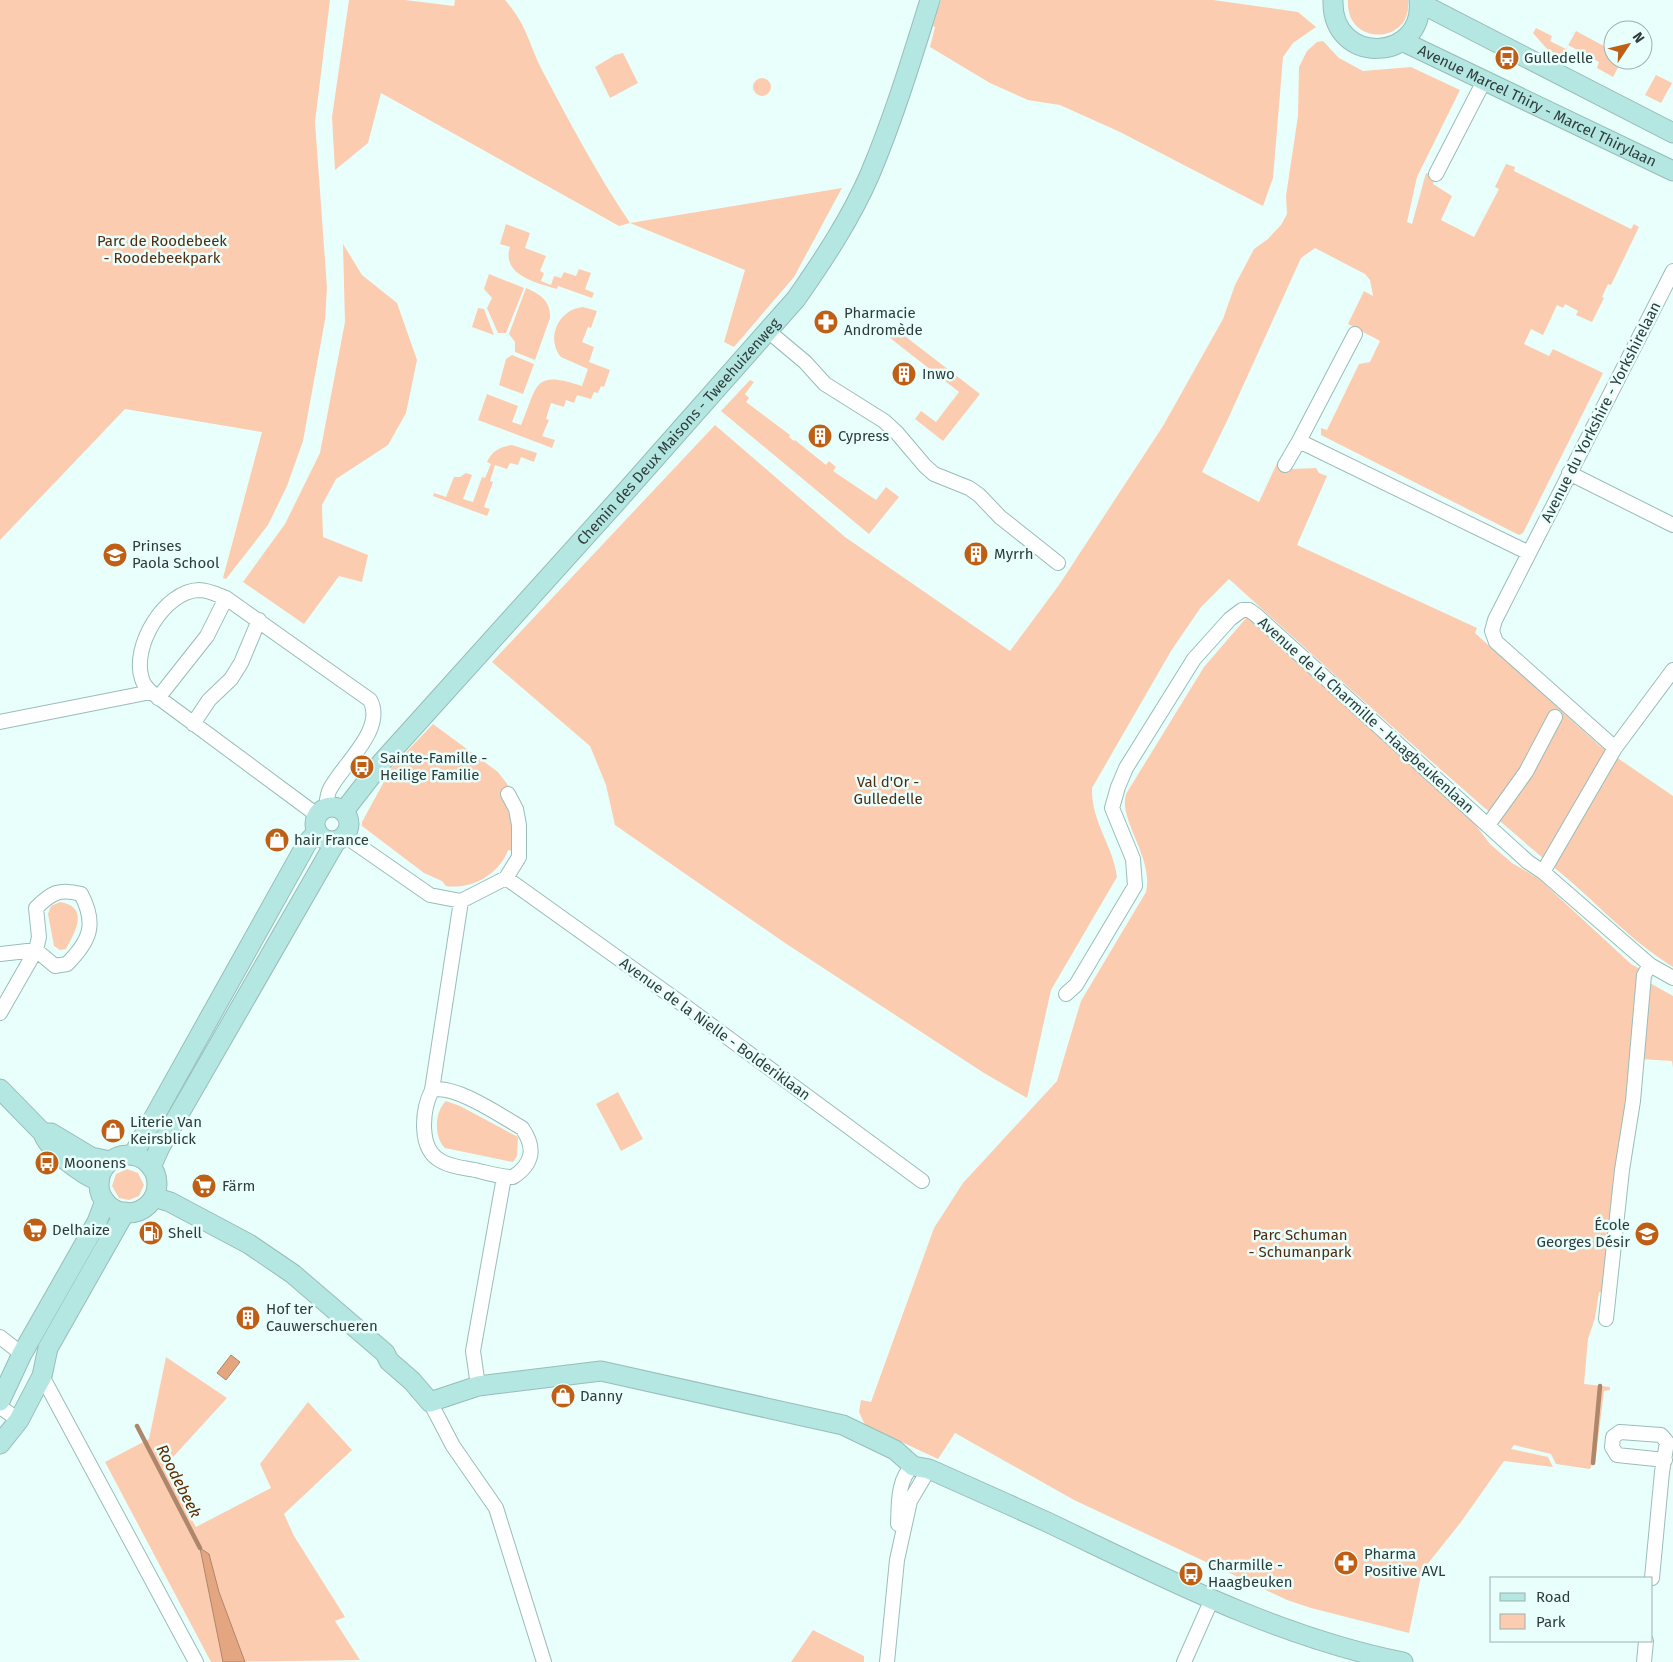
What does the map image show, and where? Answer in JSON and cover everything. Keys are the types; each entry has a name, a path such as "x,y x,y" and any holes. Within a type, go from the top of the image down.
{"street":[{"name":"Chemin des Deux Maisons - Tweehuizenweg","path":"344,811 382,762 796,299 820,264 870,175 902,91 930,0"},
{"path":"1333,0 1337,24 1349,39 1357,44 1375,49 1394,46 1402,41 1416,24 1420,1 1673,133"},
{"name":"Avenue Marcel Thiry - Marcel Thirylaan","path":"1402,41 1673,171"},
{"path":"1436,174 1484,81"},
{"name":"Avenue du Yorkshire - Yorkshirelaan","path":"1615,748 1496,642 1492,631 1495,620 1528,552 1673,271"},
{"path":"768,331 805,362 825,384 884,421 930,470 969,488 979,495 1000,516 1058,563"},
{"path":"1285,465 1355,334"},
{"path":"1299,441 1528,552"},
{"path":"1569,473 1673,525"},
{"path":"133,1155 307,843 320,818 331,787 371,729 374,718 374,706 370,700 226,598 199,590 180,596 156,619 146,634 141,657 142,680 154,695 320,818 325,840 340,838 430,895 461,901 506,878 519,857 521,840 516,809 508,794"},
{"path":"0,722 154,695 207,636 226,598"},
{"name":"Avenue de la Charmille - Haagbeukenlaan","path":"1066,994 1076,984 1135,886 1133,859 1112,808 1121,780 1194,659 1230,619 1242,610 1249,610 1256,615 1528,862 1543,872 1650,964 1673,978"},
{"path":"193,724 209,700 231,679 242,663 259,620"},
{"path":"1543,872 1615,748 1673,670"},
{"path":"1488,825 1526,772 1556,717"},
{"path":"151,1167 160,1147 350,823 344,811 335,807 320,818"},
{"name":"Avenue de la Nielle - Bolderiklaan","path":"506,878 669,994 922,1181"},
{"path":"0,954 20,950 36,950 55,966 67,964 79,952 90,932 88,908 81,894 67,890 49,895 36,908 39,937 36,950 0,1013"},
{"path":"432,1090 441,1088 462,1095 522,1128 528,1137 531,1150 529,1163 513,1177 504,1177 455,1166 440,1161 431,1152 426,1139 424,1123 432,1090 461,901"},
{"path":"1606,1319 1622,1170 1633,1101 1644,975 1650,964"},
{"path":"0,1089 43,1133 45,1141 74,1166 99,1181"},
{"path":"43,1133 51,1133 91,1157 110,1161"},
{"path":"133,1155 142,1159 151,1167 156,1178 154,1197 144,1208 125,1212 115,1210 105,1201 99,1181 103,1170 110,1161 121,1156 133,1155"},
{"path":"478,1386 473,1351 504,1177"},
{"path":"154,1197 170,1202 249,1244 293,1274 385,1353 394,1356 432,1385 478,1386 601,1371 843,1425 896,1450 922,1467 1047,1522 1158,1577 1255,1618 1332,1644 1403,1662"},
{"path":"0,1402 22,1354 97,1222 105,1201"},
{"path":"0,1444 20,1420 42,1376 48,1348 125,1212"},
{"path":"0,1337 22,1354"},
{"path":"385,1353 389,1361 412,1381 430,1402 453,1446 496,1508 544,1662"},
{"path":"42,1376 196,1662"},
{"path":"430,1402 478,1386"},
{"path":"0,1407 20,1420"},
{"path":"1652,1577 1664,1460"},
{"path":"887,1662 897,1560 901,1487 905,1474 922,1467"},
{"path":"1184,1662 1212,1599"},
{"path":"1644,1662 1646,1642"}],"green space":[{"name":"Parc de Roodebeek - Roodebeekpark","path":"0,0 330,0 315,122 327,288 325,320 303,441 287,486 268,525 226,579 223,578 262,432 125,409 0,540"},
{"path":"349,0 405,0 454,6 455,0 505,0 523,26 542,70 584,148 630,223 619,226 381,93 368,143 335,170 332,117"},
{"path":"941,0 1213,0 1298,12 1316,27 1293,43 1283,57 1273,178 1263,206 1120,132 1060,105 1028,100 990,83 930,47 935,27 933,26"},
{"path":"1348,0 1408,0 1407,15 1400,26 1390,32 1379,34 1367,33 1357,26 1350,15"},
{"path":"1536,28 1552,36 1550,41 1566,49 1568,46 1564,57 1548,50 1533,33"},
{"path":"1576,31 1603,46 1603,70 1617,70 1613,77 1597,68 1599,62 1568,45"},
{"name":"Val d'Or - Gulledelle","path":"1323,41 1339,58 1363,71 1411,67 1460,90 1417,177 1407,222 1412,224 1426,173 1435,177 1433,184 1452,196 1441,220 1474,237 1499,189 1495,187 1506,164 1515,167 1514,171 1631,229 1634,224 1639,227 1611,285 1608,284 1602,297 1604,298 1592,322 1576,315 1578,311 1565,304 1563,308 1557,305 1543,335 1531,329 1524,344 1549,356 1553,349 1603,373 1523,533 1519,535 1321,435 1321,428 1327,430 1359,364 1370,362 1380,341 1348,324 1364,291 1373,296 1370,280 1365,274 1315,248 1301,258 1202,472 1259,502 1278,461 1292,469 1316,468 1319,473 1327,476 1297,545 1477,628 1475,633 1600,746 1673,796 1673,967 1629,935 1577,887 1395,729 1229,579 1201,607 1171,651 1092,788 1098,823 1115,865 1117,877 1051,990 1027,1098 984,1073 785,943 615,825 606,785 590,746 492,662 715,425 845,537 1010,651 1059,585 1163,426 1223,319 1235,285 1254,249 1268,239 1281,225 1287,214 1286,196 1298,116 1299,67 1307,51 1317,42"},
{"path":"623,53 638,83 610,98 595,67 615,55"},
{"path":"1656,75 1672,83 1661,103 1645,95"},
{"path":"762,78 768,81 771,87 768,93 762,96 756,93 753,87 756,81"},
{"path":"842,188 794,277 734,347 724,342 745,270 630,223"},
{"path":"506,224 530,233 525,248 546,256 540,271 544,273 541,281 551,285 554,276 561,278 564,272 576,276 579,269 591,273 585,289 594,293 592,298 558,286 557,289 540,284 516,271 511,265 509,257 510,247 500,244"},
{"path":"343,244 362,275 397,303 417,360 406,413 388,445 336,479 322,505 323,537 368,555 362,582 339,576 304,624 243,582 285,524 320,453 345,322"},
{"path":"489,274 524,288 506,333 498,333 487,308 492,298 484,289"},
{"path":"526,288 544,299 550,312 550,318 535,360 515,352 515,342 509,334"},
{"path":"583,307 597,311 591,328 588,327 582,342 594,347 589,362 610,370 604,387 601,386 598,393 594,392 591,399 577,395 574,403 566,400 564,407 551,403 546,419 549,420 542,436 555,440 552,448 478,420 487,394 518,406 512,422 521,425 539,384 554,379 582,386 588,369 561,357 554,341 557,326 561,319 567,313"},
{"path":"478,308 484,309 494,335 472,327"},
{"path":"897,330 980,394 943,441 915,419 921,411 936,422 959,392 890,338"},
{"path":"512,355 534,364 523,394 499,385 506,359"},
{"path":"750,380 754,382 745,394 749,398 746,402 790,435 789,437 794,441 826,465 829,461 836,467 833,471 876,500 886,487 899,497 869,534 721,411"},
{"path":"512,445 537,453 534,462 521,457 518,465 510,463 507,469 495,465 490,481 493,482 484,507 490,509 487,516 433,496 434,493 446,497 454,477 460,477 466,473 472,475 463,499 473,502 482,477 485,478 491,464 487,462 491,455 497,450"},
{"name":"Parc Schuman - Schumanpark","path":"1247,617 1255,621 1468,815 1490,844 1512,863 1539,879 1631,964 1640,969 1608,1293 1599,1292 1595,1318 1588,1339 1584,1384 1610,1387 1610,1390 1604,1391 1595,1464 1592,1463 1590,1469 1556,1464 1551,1454 1514,1445 1511,1449 1548,1457 1553,1467 1504,1461 1461,1522 1422,1571 1409,1633 1287,1600 1074,1500 955,1433 938,1459 865,1425 859,1412 861,1400 871,1402 934,1228 963,1183 1057,1081 1081,1001 1146,892 1145,866 1127,816 1126,794 1204,667"},
{"path":"433,724 498,772 511,789 503,800 512,824 513,851 508,850 498,866 483,879 456,887 446,886 442,881 424,873 362,826 362,822 392,767"},
{"path":"60,902 75,909 78,921 66,949 60,950 54,946 48,914 51,906"},
{"path":"1648,982 1673,996 1673,1068 1672,1061 1640,1059"},
{"path":"618,1092 643,1139 621,1151 596,1104"},
{"path":"446,1101 460,1106 518,1137 517,1156 513,1162 445,1148 441,1144 437,1125 439,1112"},
{"path":"127,1169 138,1173 144,1185 139,1196 129,1200 119,1198 112,1186 116,1174"},
{"path":"166,1357 227,1398 163,1468 196,1527 271,1488 260,1464 308,1402 352,1450 284,1514 294,1536 345,1617 335,1621 360,1660 211,1662 105,1462 149,1439"},
{"path":"813,1630 864,1656 864,1662 791,1662"}],"shaded area":[{"path":"231,1355 240,1362 226,1380 217,1373"},
{"path":"200,1548 209,1554 219,1592 245,1662 223,1662"}],"waterway":[{"path":"1593,1463 1600,1386"},
{"name":"Roodebeek","path":"137,1426 200,1548"}],"place":[{"name":"Gulledelle","path":"1507,58"},
{"name":"Pharmacie Andromède","path":"826,322"},
{"name":"Inwo","path":"904,374"},
{"name":"Cypress","path":"820,436"},
{"name":"Myrrh","path":"976,554"},
{"name":"Prinses Paola School","path":"115,555"},
{"name":"Sainte-Famille - Heilige Familie","path":"362,767"},
{"name":"hair France","path":"277,840"},
{"name":"Literie Van Keirsblick","path":"113,1131"},
{"name":"Moonens","path":"47,1163"},
{"name":"Färm","path":"204,1186"},
{"name":"Delhaize","path":"35,1230"},
{"name":"Shell","path":"151,1233"},
{"name":"École Georges Désir","path":"1647,1234"},
{"name":"Hof ter Cauwerschueren","path":"248,1318"},
{"name":"Danny","path":"563,1396"},
{"name":"Pharma Positive AVL","path":"1346,1563"},
{"name":"Charmille - Haagbeuken","path":"1191,1574"}]}
